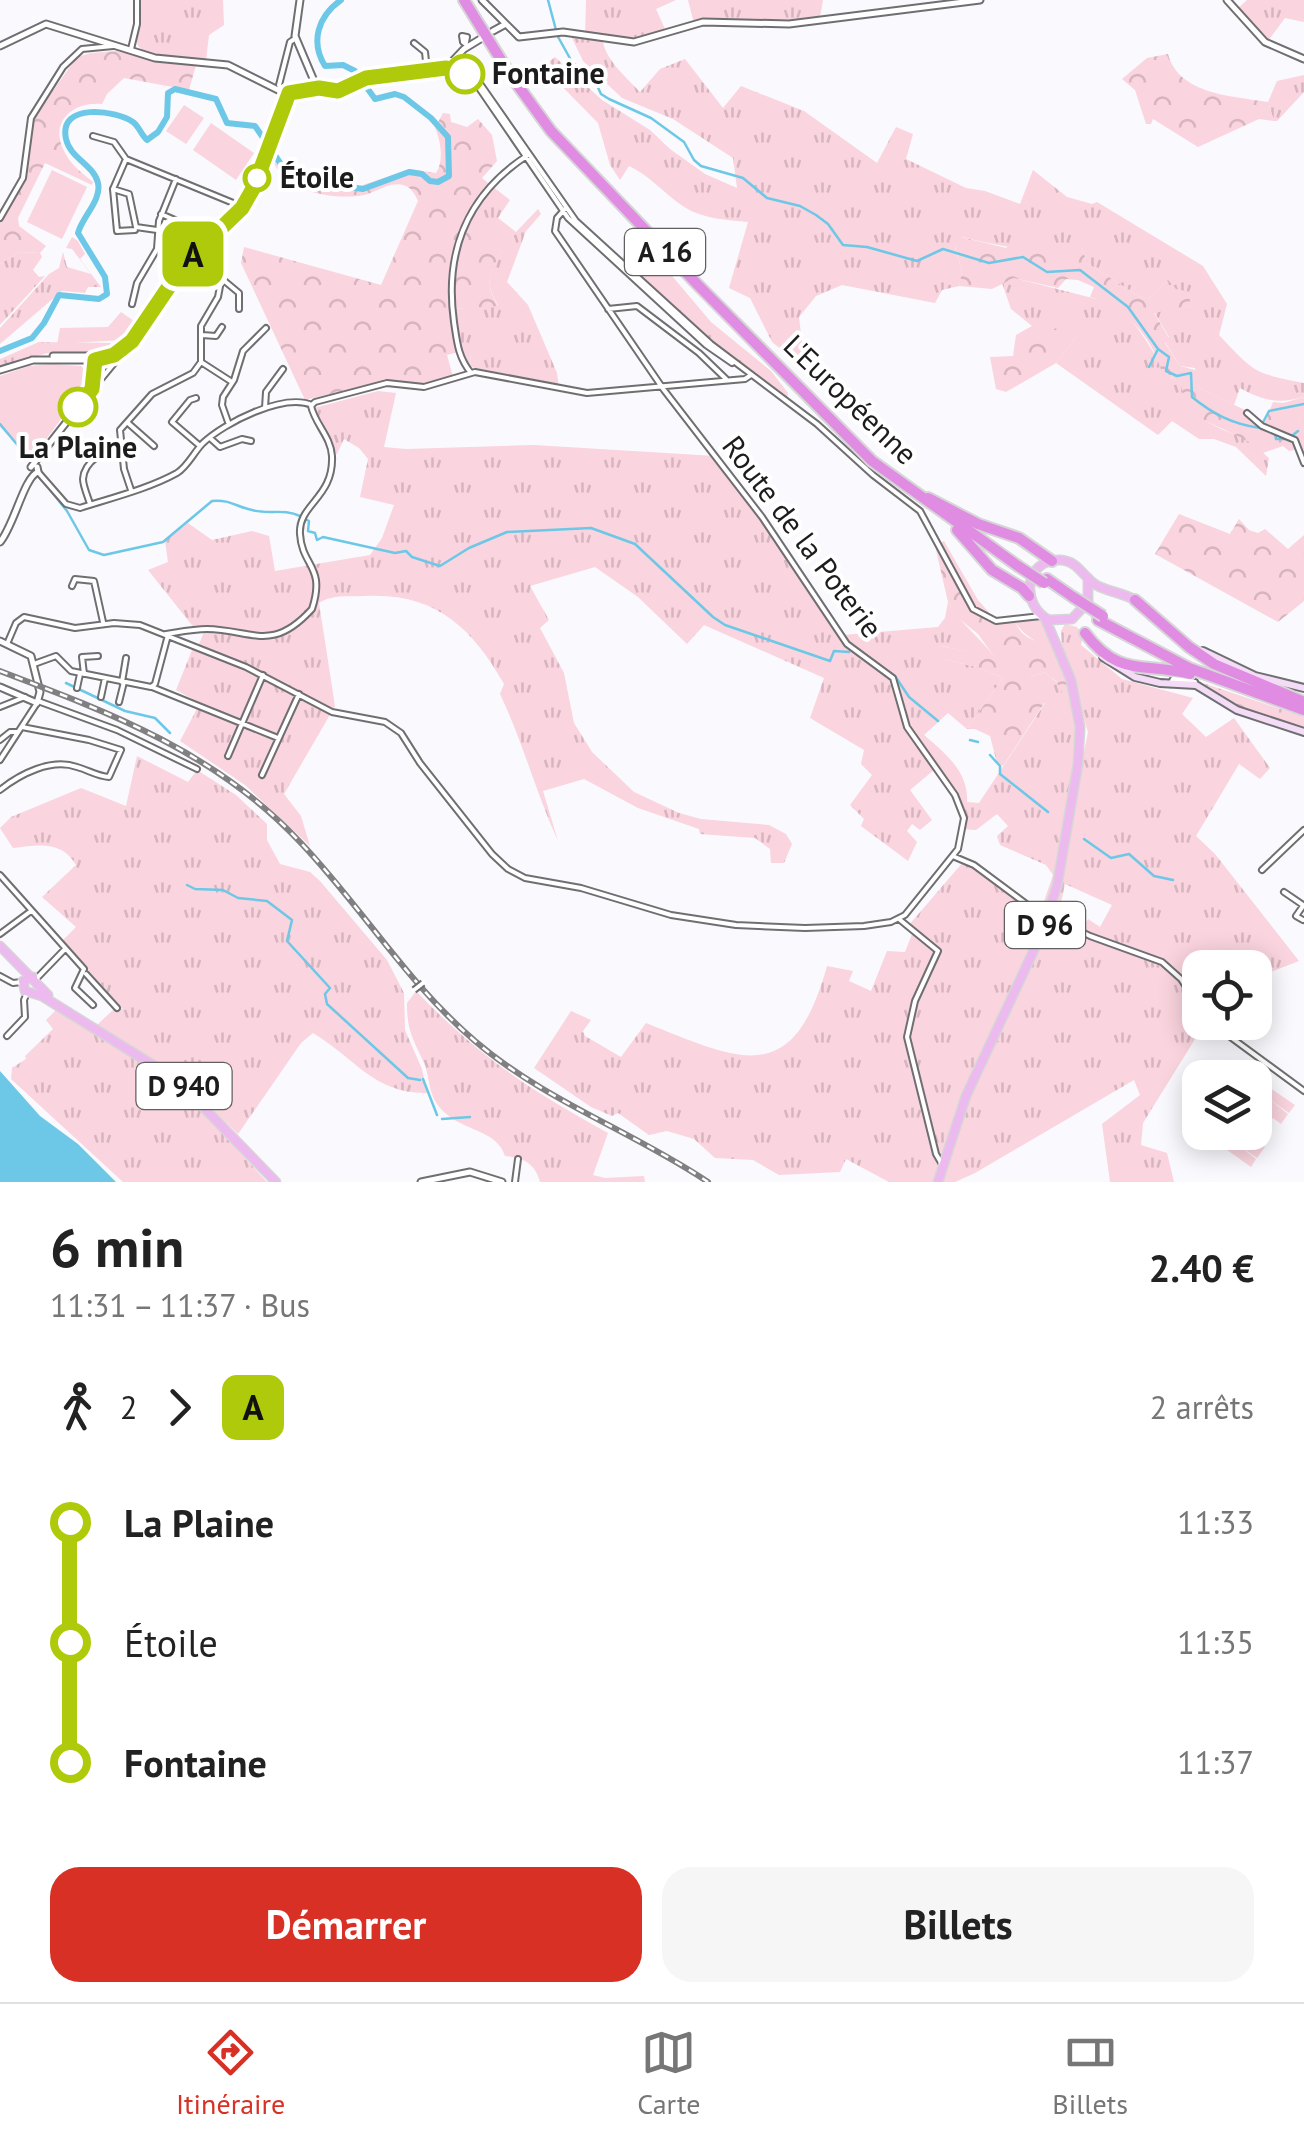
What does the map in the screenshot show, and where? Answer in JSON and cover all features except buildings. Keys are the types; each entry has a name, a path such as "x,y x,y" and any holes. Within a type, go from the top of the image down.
{"highway":[{"name":"L'Européenne","path":"467,0 518,87 564,146 833,423 896,480 1100,618 1170,660 1224,682 1304,706"},
{"name":"L'Européenne","path":"467,0 532,99 590,168 883,464 1020,564"},
{"path":"896,480 961,534 995,572 1022,588 1030,598"},
{"path":"928,498 980,525 1019,538 1052,561"},
{"path":"1135,600 1205,659 1304,706"},
{"name":"L'Européenne","path":"1100,618 1181,659 1304,706"},
{"path":"1085,633 1100,651 1122,666 1175,671 1224,682"}],"main road":[{"path":"1303,730 1237,710 1200,686 1138,678 1118,668 1097,651 1085,633 1066,621 1044,618 1030,598 1034,573 1052,561 1072,562 1098,587 1135,600 1181,636 1224,662 1261,678 1304,688"},
{"path":"1066,621 1080,614 1088,604 1088,578"},
{"name":"D 96","path":"1044,618 1061,653"},
{"name":"D 96","path":"938,1182 968,1089 1049,914 1057,886 1080,745 1078,708 1058,634 1066,621"},
{"name":"D 940","path":"0,948 30,984 178,1080 274,1182"}],"street":[{"path":"131,49 138,19 137,0"},
{"path":"300,0 296,38 317,88"},
{"path":"482,0 504,25 523,38 563,32 632,42 700,22 788,24 980,0"},
{"path":"1228,0 1265,42 1304,60"},
{"path":"0,46 46,24 158,58 228,65 285,92 317,88 338,91 362,79 446,68 469,76 564,210 625,270 626,278 633,275"},
{"path":"493,31 504,25"},
{"path":"285,92 279,85 290,42 296,38"},
{"path":"446,68 467,44 482,38"},
{"path":"414,43 425,52 426,71"},
{"path":"0,218 23,178 31,118 63,67 83,48 113,46"},
{"path":"0,370 58,356 92,359 118,348 144,324 172,280 243,206 272,140 285,92"},
{"path":"93,136 114,142 126,159 243,206"},
{"path":"471,373 460,358 452,309 455,254 483,194 504,170 527,155"},
{"path":"126,159 114,190 117,232 158,230"},
{"path":"132,304 137,283 156,250 162,214 176,179"},
{"path":"114,190 129,194 138,228"},
{"path":"564,210 710,344 823,428 871,473 918,508 931,526 972,610 993,620 1044,618"},
{"name":"Route de la Poterie","path":"564,210 556,221 556,232 662,387 762,517 847,644 895,682 906,728 962,809 963,833 955,857"},
{"path":"131,490 120,431 152,394 193,372 201,362 200,335 205,315 219,295 222,278 210,238 162,214"},
{"path":"109,228 116,227"},
{"path":"222,278 239,292 239,309"},
{"path":"608,308 636,305 699,353 726,380"},
{"path":"200,335 217,336 222,327"},
{"path":"229,423 222,404 240,355 266,328"},
{"path":"94,384 125,350"},
{"path":"0,542 11,527 39,454 90,393 94,384 92,359"},
{"path":"201,362 232,382"},
{"path":"266,410 266,392 283,369"},
{"path":"35,470 68,506 78,508 180,471 200,446 229,423 266,410 302,402 312,405 389,382 424,387 471,373 583,393 751,375"},
{"path":"196,398 172,422 200,446"},
{"path":"167,634 208,629 248,637 271,635 291,628 312,609 316,571 304,552 300,528 304,515 327,487 332,456 312,405"},
{"path":"1247,413 1262,426 1292,438 1304,463"},
{"path":"126,422 154,446"},
{"path":"210,438 220,447 251,440"},
{"path":"90,504 84,475 99,455 121,447"},
{"path":"72,586 75,579 94,581 103,624"},
{"path":"1017,618 1027,610 1030,598"},
{"path":"0,760 40,692 28,654 4,643 16,623 24,617 73,628 134,624 262,675 334,713 370,718 398,730 483,844 520,876 585,889 668,914 728,924 871,926 898,919 916,904 955,857 974,865 1024,903 1090,936 1141,952 1164,964 1182,980"},
{"path":"152,687 167,634"},
{"path":"34,664 56,656 68,670 152,687 278,738"},
{"path":"77,688 82,658 98,656"},
{"path":"119,702 126,658"},
{"path":"228,756 262,675"},
{"path":"101,697 105,678"},
{"path":"1170,684 1172,678 1198,684 1236,707 1278,722"},
{"path":"0,686 118,730 197,769"},
{"path":"262,775 299,694"},
{"path":"0,708 25,697"},
{"path":"0,740 20,729 92,740 120,750 107,778 72,765 53,764 0,790"},
{"path":"1262,870 1304,830"},
{"path":"1,877 117,1008"},
{"path":"1284,892 1304,905 1296,916 1303,920"},
{"path":"0,934 30,911"},
{"path":"898,919 938,950 914,1004 907,1040 936,1154 943,1166"},
{"path":"7,1036 25,1017 24,1000 30,984 66,948"},
{"path":"85,973 75,988 92,1005"},
{"path":"0,976 13,983 30,984"},
{"path":"414,990 423,983"},
{"path":"1235,1040 1304,1091"},
{"path":"1296,1085 1300,1079"},
{"path":"515,1182 518,1158"},
{"path":"421,1182 477,1172 502,1182"}],"green space":[{"path":"140,0 223,0 224,25 209,35 206,60 167,58 140,48"},
{"path":"586,0 676,0 656,9 665,29 635,39 602,37 611,60 640,92 660,69 685,59 723,108 741,86 804,111 877,163 896,127 913,134 906,159 966,188 1020,204 1033,170 1067,197 1097,202 1203,266 1227,304 1219,335 1256,369 1304,383 1304,397 1271,400 1240,388 1234,405 1199,388 1195,368 1180,366 1165,342 1169,337 1154,312 1189,306 1167,281 1143,299 1087,263 1082,248 1036,250 962,237 955,247 962,272 959,286 942,290 935,303 842,285 816,296 799,317 805,368 772,342 750,298 729,288 748,222 693,212 629,166 620,180 610,165 598,123 543,67 555,57 602,100 650,130 670,149 705,174 737,188 733,158 673,119 622,98 583,61 572,38 585,39"},
{"path":"688,0 823,0 819,22 782,28 711,24 695,27"},
{"path":"1247,0 1304,0 1304,22 1285,18 1265,45 1233,13"},
{"path":"117,51 196,65 189,90 124,78 102,104 81,106 66,116 59,132 60,142 70,161 92,185 45,163 18,218 19,226 46,246 40,253 19,252 0,264 0,223 24,183 30,129 37,113 77,57"},
{"path":"1168,54 1174,68 1195,86 1268,102 1274,121 1259,119 1198,147 1153,119 1146,124 1135,90 1122,79 1147,58"},
{"path":"1304,75 1304,92 1274,121 1268,102 1277,81"},
{"path":"184,105 204,118 186,144 166,131"},
{"path":"443,113 450,114 451,122 467,127 478,119 492,135 497,161 482,178 488,183 463,228 502,251 490,278 498,306 455,309 461,352 471,352 470,366 458,352 447,355 453,377 422,385 390,380 305,400 241,263 244,247 381,285 418,201 410,189 398,184 350,196 304,189 280,173 272,147 290,172 360,186 410,169 436,173 441,151 435,128"},
{"path":"211,123 254,153 236,180 193,150"},
{"path":"52,170 87,187 62,239 27,222"},
{"path":"488,183 510,200 498,218 516,232 538,209 541,214 526,231 507,282 528,305 557,373 559,388 478,370 470,366 471,353 461,353 455,309 498,305 490,278 502,251 462,229"},
{"path":"72,237 85,254 80,259 101,287 88,287 85,293 62,291 0,344 0,328 59,268 63,252 67,267 91,274 72,249 66,248"},
{"path":"639,237 711,322 771,371 788,393 787,399 714,345 621,259"},
{"path":"961,237 1006,248 1013,241 1054,250 1078,246 1087,263 1143,299 1148,299 1168,280 1176,289 1191,292 1189,306 1154,313 1169,338 1165,343 1180,366 1199,371 1199,388 1247,411 1264,425 1273,402 1304,397 1304,463 1299,449 1289,451 1283,446 1263,453 1187,410 1180,382 1162,373 1145,336 1126,316 1090,297 1094,287 1078,280 1066,279 1058,288 1014,278 992,289 959,286 962,272 955,246"},
{"path":"19,252 40,253 42,257 33,270 39,277 45,276 0,325 0,264"},
{"path":"1014,278 1112,303 1138,329 1171,378 1180,381 1199,415 1253,443 1269,458 1266,476 1236,447 1214,439 1199,439 1172,421 1158,435 1056,363 1077,336 1013,356 1016,335 1032,326 1011,309 1002,283"},
{"path":"121,312 134,321 121,340 57,344 60,328 108,327"},
{"path":"1056,328 1077,336 1056,363 1006,392 996,389 990,357 1013,356"},
{"path":"39,342 117,346 102,353 48,353 0,366 0,359"},
{"path":"29,366 81,366 88,373 88,382 31,460 0,427 0,376"},
{"path":"378,391 396,393 384,447 534,445 715,456 843,635 938,627 945,618 948,602 996,659 942,646 942,659 1003,678 967,729 948,713 924,735 960,772 967,802 979,803 1045,703 1022,690 1032,676 1044,672 1070,697 1077,725 1074,778 1052,891 1046,910 1038,912 1044,918 956,1112 934,1182 889,1182 846,1159 840,1172 779,1175 753,1160 715,1158 694,1139 667,1131 649,1135 618,1113 612,1116 591,1107 534,1068 571,1011 591,1020 583,1031 585,1036 621,1057 646,1023 736,1054 759,1055 780,1048 798,1032 827,966 853,971 849,981 871,991 887,951 905,952 912,934 907,929 909,925 964,861 1027,908 1032,910 1044,901 1053,875 1046,865 1000,845 997,836 1008,826 997,814 976,830 961,829 959,809 934,770 910,790 932,820 920,830 912,824 907,831 917,842 908,861 861,826 864,819 850,805 872,775 861,764 864,750 810,718 824,678 704,625 687,644 638,597 595,567 530,586 549,620 540,628 564,673 574,723 592,752 634,792 679,813 701,819 769,825 786,834 792,844 784,863 771,863 770,849 755,838 700,834 699,829 638,808 584,779 543,791 558,841 500,694 504,684 492,664 448,617 411,600 347,596 319,603 335,706 284,794 301,816 310,846 245,785 180,741 200,703 176,690 194,645 198,647 205,629 195,629 148,570 168,562 165,541 188,523 212,540 252,531 269,536 275,571 370,555 382,538 394,505 360,497 368,459 344,439 337,454 333,454 314,408"},
{"path":"1179,514 1230,534 1239,519 1249,530 1258,533 1265,529 1288,549 1304,535 1304,601 1278,622 1155,554"},
{"path":"944,541 978,600 993,617 1013,617 1024,634 1055,652 1069,680 1074,702 1068,703 1056,681 1044,672 1032,676 1023,690 1045,702 1003,766 997,763 990,736 967,729 1003,678 942,659 941,646 995,658 948,602 936,550 936,545"},
{"path":"1037,618 1044,621 1062,662 1015,622"},
{"path":"1065,624 1077,627 1083,636 1081,645 1122,679 1193,698 1182,714 1206,737 1234,718 1270,768 1260,779 1239,764 1196,836 1215,854 1299,961 1272,971 1272,950 1182,950 1182,1040 1194,1040 1143,1123 1141,1145 1167,1153 1174,1182 1110,1182 1102,1124 1140,1095 1134,1080 975,1173 955,1182 941,1182 966,1104 1050,923 1060,917 1053,910 1088,732 1062,648 1061,631","holes":["1065,884 1112,905 1100,927 1088,919 1082,928 1065,918 1061,903"]},
{"path":"1203,683 1304,717 1304,727 1236,705"},
{"path":"137,756 188,782 197,770 236,795 267,824 267,840 280,864 310,872 320,881 387,960 404,993 405,1030 422,1069 427,1093 393,1088 379,1081 313,1033 301,1043 238,1134 173,1071 96,1026 114,1009 123,1009 62,941 76,927 42,897 76,865 56,848 13,848 0,828 11,817 81,788 126,806"},
{"path":"416,991 461,1035 506,1070 608,1133 593,1175 644,1176 645,1182 540,1182 527,1163 505,1156 495,1141 444,1112 432,1094 409,1028 407,1003"},
{"path":"56,1010 186,1093 267,1182 123,1182 11,1079 12,1068 26,1059 53,1029 46,1020"},
{"path":"1272,1089 1295,1105 1289,1113 1272,1101"},
{"path":"1272,1101 1288,1114 1281,1124 1273,1118"},
{"path":"1227,1150 1245,1150 1256,1159 1251,1167"},
{"path":"1246,1150 1263,1150 1257,1158"}],"water":[{"path":"0,1071 40,1116 78,1144 116,1182 0,1182"}],"waterway":[{"path":"0,351 32,338 59,295 99,299 107,294 105,277 78,233 98,189 96,177 66,139 66,127 79,114 102,112 125,118 147,140 158,132 167,117 168,93 175,89 216,99 227,123 255,126 285,170 299,179 363,189 409,172 438,182 449,176 448,137 431,118 404,97 395,94 375,99 355,71 343,65 325,66 318,48 319,30 327,14 341,0"},
{"path":"548,0 556,30"},
{"path":"557,35 572,62 595,81 601,94 651,118 684,142 701,166 743,178 767,198 800,206 816,215 843,245 867,247 917,261 943,249 989,263 1023,257 1047,272 1080,270 1128,307 1158,349 1169,357 1166,371 1177,376 1191,373 1192,397 1215,413 1260,428 1269,411 1304,404"},
{"path":"1149,367 1157,351"},
{"path":"0,424 30,460"},
{"path":"1275,433 1276,439 1288,439 1298,431"},
{"path":"40,478 47,486"},
{"path":"51,491 89,550 104,555 163,542 212,501 300,516"},
{"path":"305,519 309,521 308,531 315,533 317,540 323,537 395,553 406,551 412,557 440,566 507,532 591,528 635,544 725,625 830,661 834,651 849,652"},
{"path":"878,665 895,676 909,697 938,721"},
{"path":"66,683 125,711 155,718 170,733"},
{"path":"970,740 978,742"},
{"path":"990,755 1000,766 1000,774 1048,812"},
{"path":"1084,839 1111,858 1129,854 1154,876 1173,880"},
{"path":"187,885 267,901 292,920 287,941 330,988 325,994 327,1004 408,1078 420,1080"},
{"path":"423,1079 437,1115"},
{"path":"442,1119 470,1117"}],"railway":[{"path":"0,671 122,720 234,784 300,842 406,969 475,1041 559,1099 708,1182"}],"bus line":[{"name":"A","path":"78,407 92,389 95,360 114,355 132,341 185,263 245,204 289,93 319,88 338,91 366,78 446,68 465,74"}],"place":[{"name":"Fontaine","path":"465,74"},
{"name":"Étoile","path":"257,178"},
{"name":"La Plaine","path":"78,407"}]}
